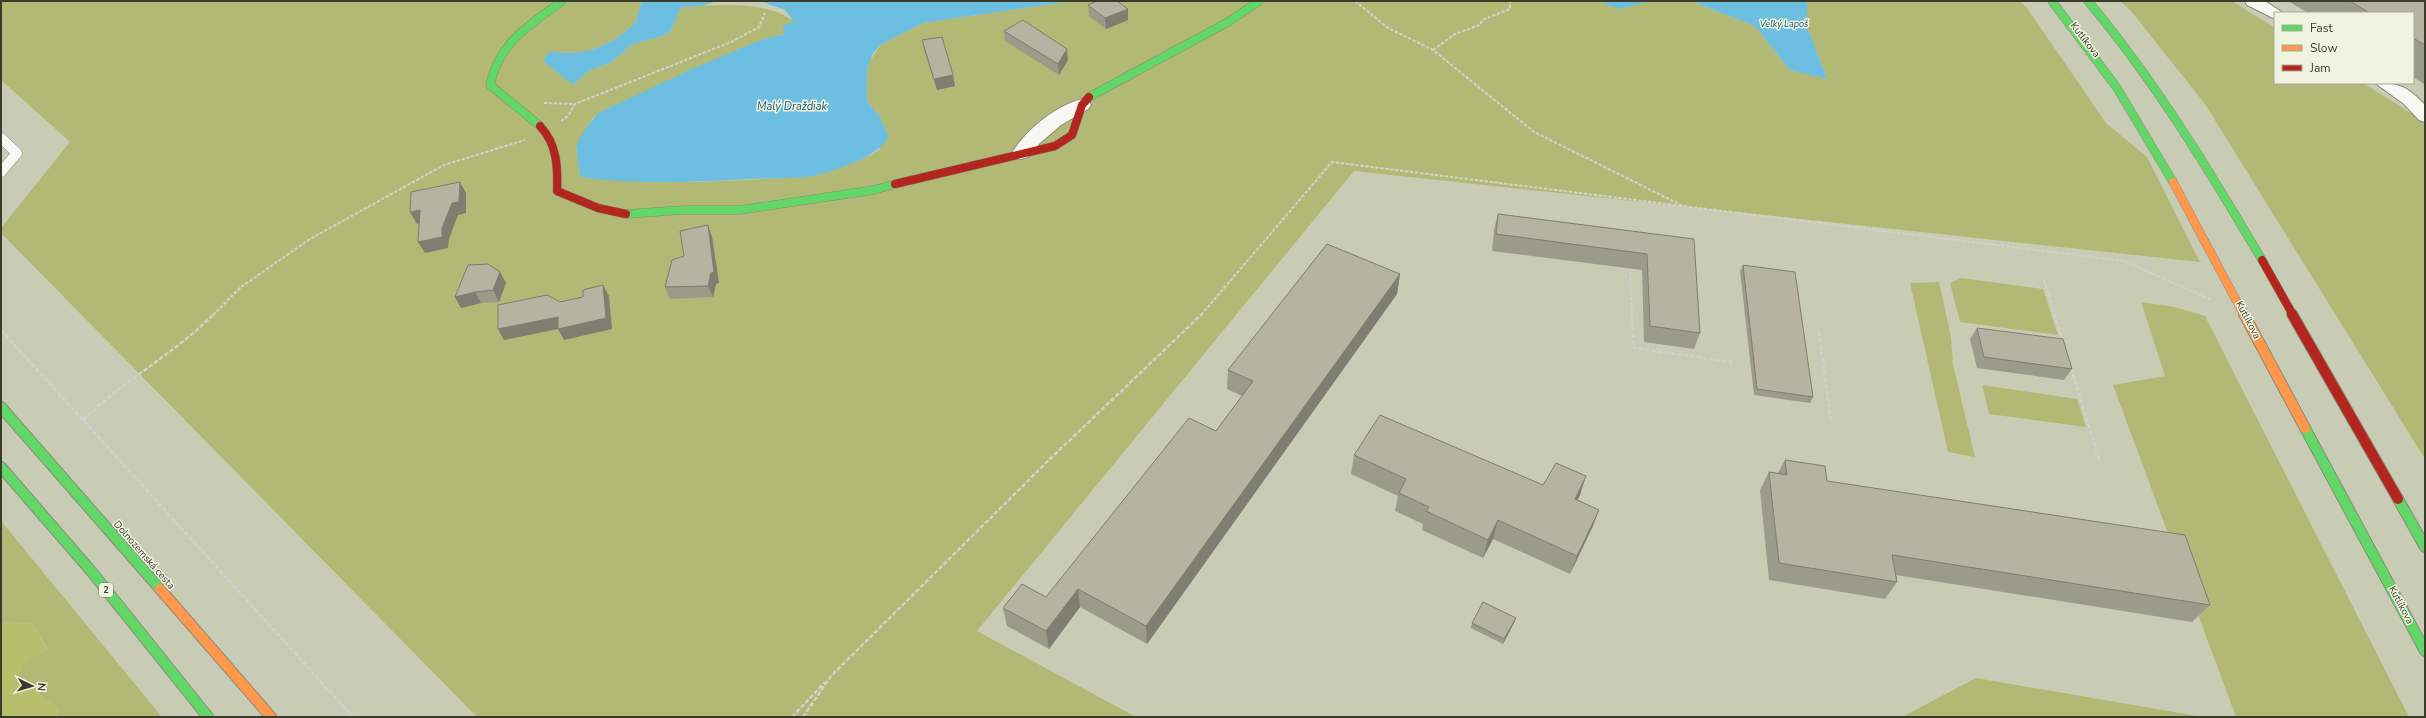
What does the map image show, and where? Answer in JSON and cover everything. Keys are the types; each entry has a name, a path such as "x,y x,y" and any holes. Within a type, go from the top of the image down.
{"main road":[{"path":"562,1 504,46 490,71 490,85 547,132 558,165 557,191 598,208 629,215 683,210 740,210 874,190 1021,154"},
{"path":"1082,105 1090,95 1107,85 1228,22 1260,1"},
{"name":"Kutlíkova","path":"2052,1 2090,47 2142,123 2425,651"},
{"path":"2088,1 2130,51 2187,133 2346,405 2425,547"},
{"name":"Dolnozemská cesta","path":"1,407 271,717"},
{"name":"2","path":"1,467 91,571 208,717"}],"street":[{"path":"2253,1 2274,13"},
{"path":"2386,84 2410,100 2425,116"},
{"path":"1021,154 1033,139 1054,121 1082,105"}],"lane":[{"path":"1,138 17,153 1,172"}],"path":[{"path":"1356,1 1388,28 1433,50 1480,86 1534,132 1683,206"},
{"path":"1433,50 1446,38 1468,27 1480,24 1482,20 1510,9 1510,1"},
{"path":"83,420 106,398 190,338 241,286 310,239 444,165 510,146 547,132 568,116 575,104 731,42 759,27 765,13"},
{"path":"792,717 831,676 1051,458 1206,310 1332,162 2124,260 2216,302"},
{"path":"1630,262 1634,348 1732,362"},
{"path":"2044,280 2063,344"},
{"path":"1,330 353,717"},
{"path":"1819,332 1830,422"},
{"path":"2070,364 2099,459"},
{"path":"803,717 831,676"}],"green space":[{"path":"1,1 642,1 635,23 616,39 595,49 576,53 549,52 573,85 590,70 610,63 633,44 663,36 671,30 680,7 726,5 756,7 783,15 795,22 784,34 763,39 602,111 593,118 576,149 580,177 597,179 698,182 806,177 819,174 873,154 880,149 880,117 867,101 867,70 870,61 880,45 923,23 1073,1 1604,1 1605,4 1620,8 1651,1 1691,1 1755,26 1790,70 1827,79 1807,26 1807,1 2020,1 2027,8 2106,123 2147,157 2200,262 1354,171 977,631 1136,717 477,717 1,233 1,228 70,142 1,80"},
{"path":"2120,1 2232,1 2274,27 2274,84 2365,84 2425,122 2425,459 2205,104 2131,11"},
{"path":"1961,278 2043,289 2058,335 1960,322 1950,283"},
{"path":"1939,282 1951,337 1953,365 1975,457 1948,452 1910,283"},
{"path":"2141,302 2175,307 2205,316 2409,717 2236,717 2113,385 2165,376"},
{"path":"1982,385 2077,399 2086,427 1989,414"},
{"path":"1,521 162,717 56,717 59,709 20,679 23,664 48,649 32,624 1,622"},
{"path":"1,622 32,624 48,650 23,664 20,679 59,709 56,717 1,717"},
{"path":"1976,678 2203,717 1902,717"}],"water":[{"path":"642,1 717,1 702,6 681,7 671,30 663,36 633,44 610,63 590,70 573,85 543,61 549,52 576,53 595,49 616,39 635,23"},
{"name":"Malý Draždiak","path":"760,1 1073,1 923,23 880,45 873,53 867,70 867,101 880,117 888,135 885,142 869,155 833,171 798,178 686,182 643,182 601,180 580,177 576,147 582,134 598,113 692,69 763,39 784,34 783,25 794,22 785,10"},
{"path":"1604,1 1651,1 1620,9 1605,4"},
{"name":"Veľký Lapoš","path":"1691,1 1807,1 1807,26 1827,79 1790,70 1755,26"}],"building":[{"path":"1097,1 1117,1 1128,9 1105,18 1088,5"},
{"path":"2350,1 2425,1 2425,45 2414,39 2414,12 2368,12"},
{"path":"1023,20 1067,49 1058,64 1004,31"},
{"path":"942,37 953,75 934,79 922,40"},
{"path":"460,182 459,202 452,203 442,228 442,237 418,242 420,210 410,212 411,192"},
{"path":"1498,214 1694,239 1700,333 1650,326 1647,254 1496,234"},
{"path":"708,225 714,272 711,273 708,286 665,287 672,260 684,256 680,231"},
{"path":"1327,244 1400,274 1146,626 1078,589 1046,631 1003,608 1022,584 1046,597 1189,418 1216,431 1253,381 1228,370"},
{"path":"488,264 500,272 493,290 475,292 455,297 468,265"},
{"path":"1743,265 1795,272 1813,397 1757,389"},
{"path":"603,285 606,318 558,329 558,317 498,329 498,305 547,295 560,302 583,297 583,290"},
{"path":"1977,328 2063,339 2072,369 1984,357"},
{"path":"1380,415 1543,485 1556,463 1586,476 1575,499 1599,510 1577,556 1498,520 1488,540 1426,511 1429,507 1399,493 1406,479 1354,455"},
{"path":"1785,460 1825,466 1827,481 2185,535 2210,605 1892,555 1897,582 1779,563 1769,472 1787,475"},
{"path":"1483,602 1516,618 1504,639 1472,623"}],"traffic: fast":[{"path":"540,126 490,85 493,70 499,57 507,46 516,36 562,1"},
{"path":"1089,97 1228,22 1259,1"},
{"path":"2052,1 2070,22 2117,88 2146,134 2173,182"},
{"path":"2088,1 2137,62 2181,126 2262,260"},
{"path":"626,214 683,210 740,210 874,190 895,184"},
{"path":"1,407 160,589"},
{"path":"2305,428 2425,651"},
{"path":"1,467 91,571 208,717"},
{"path":"2398,499 2425,547"}],"traffic: slow":[{"path":"2173,182 2305,428"},
{"path":"160,589 271,717"}],"traffic: jam":[{"path":"895,184 1055,146 1072,135 1082,105 1089,97"},
{"path":"540,126 546,132 554,148 557,165 557,191 598,208 626,214"},
{"path":"2262,260 2398,499"}]}
